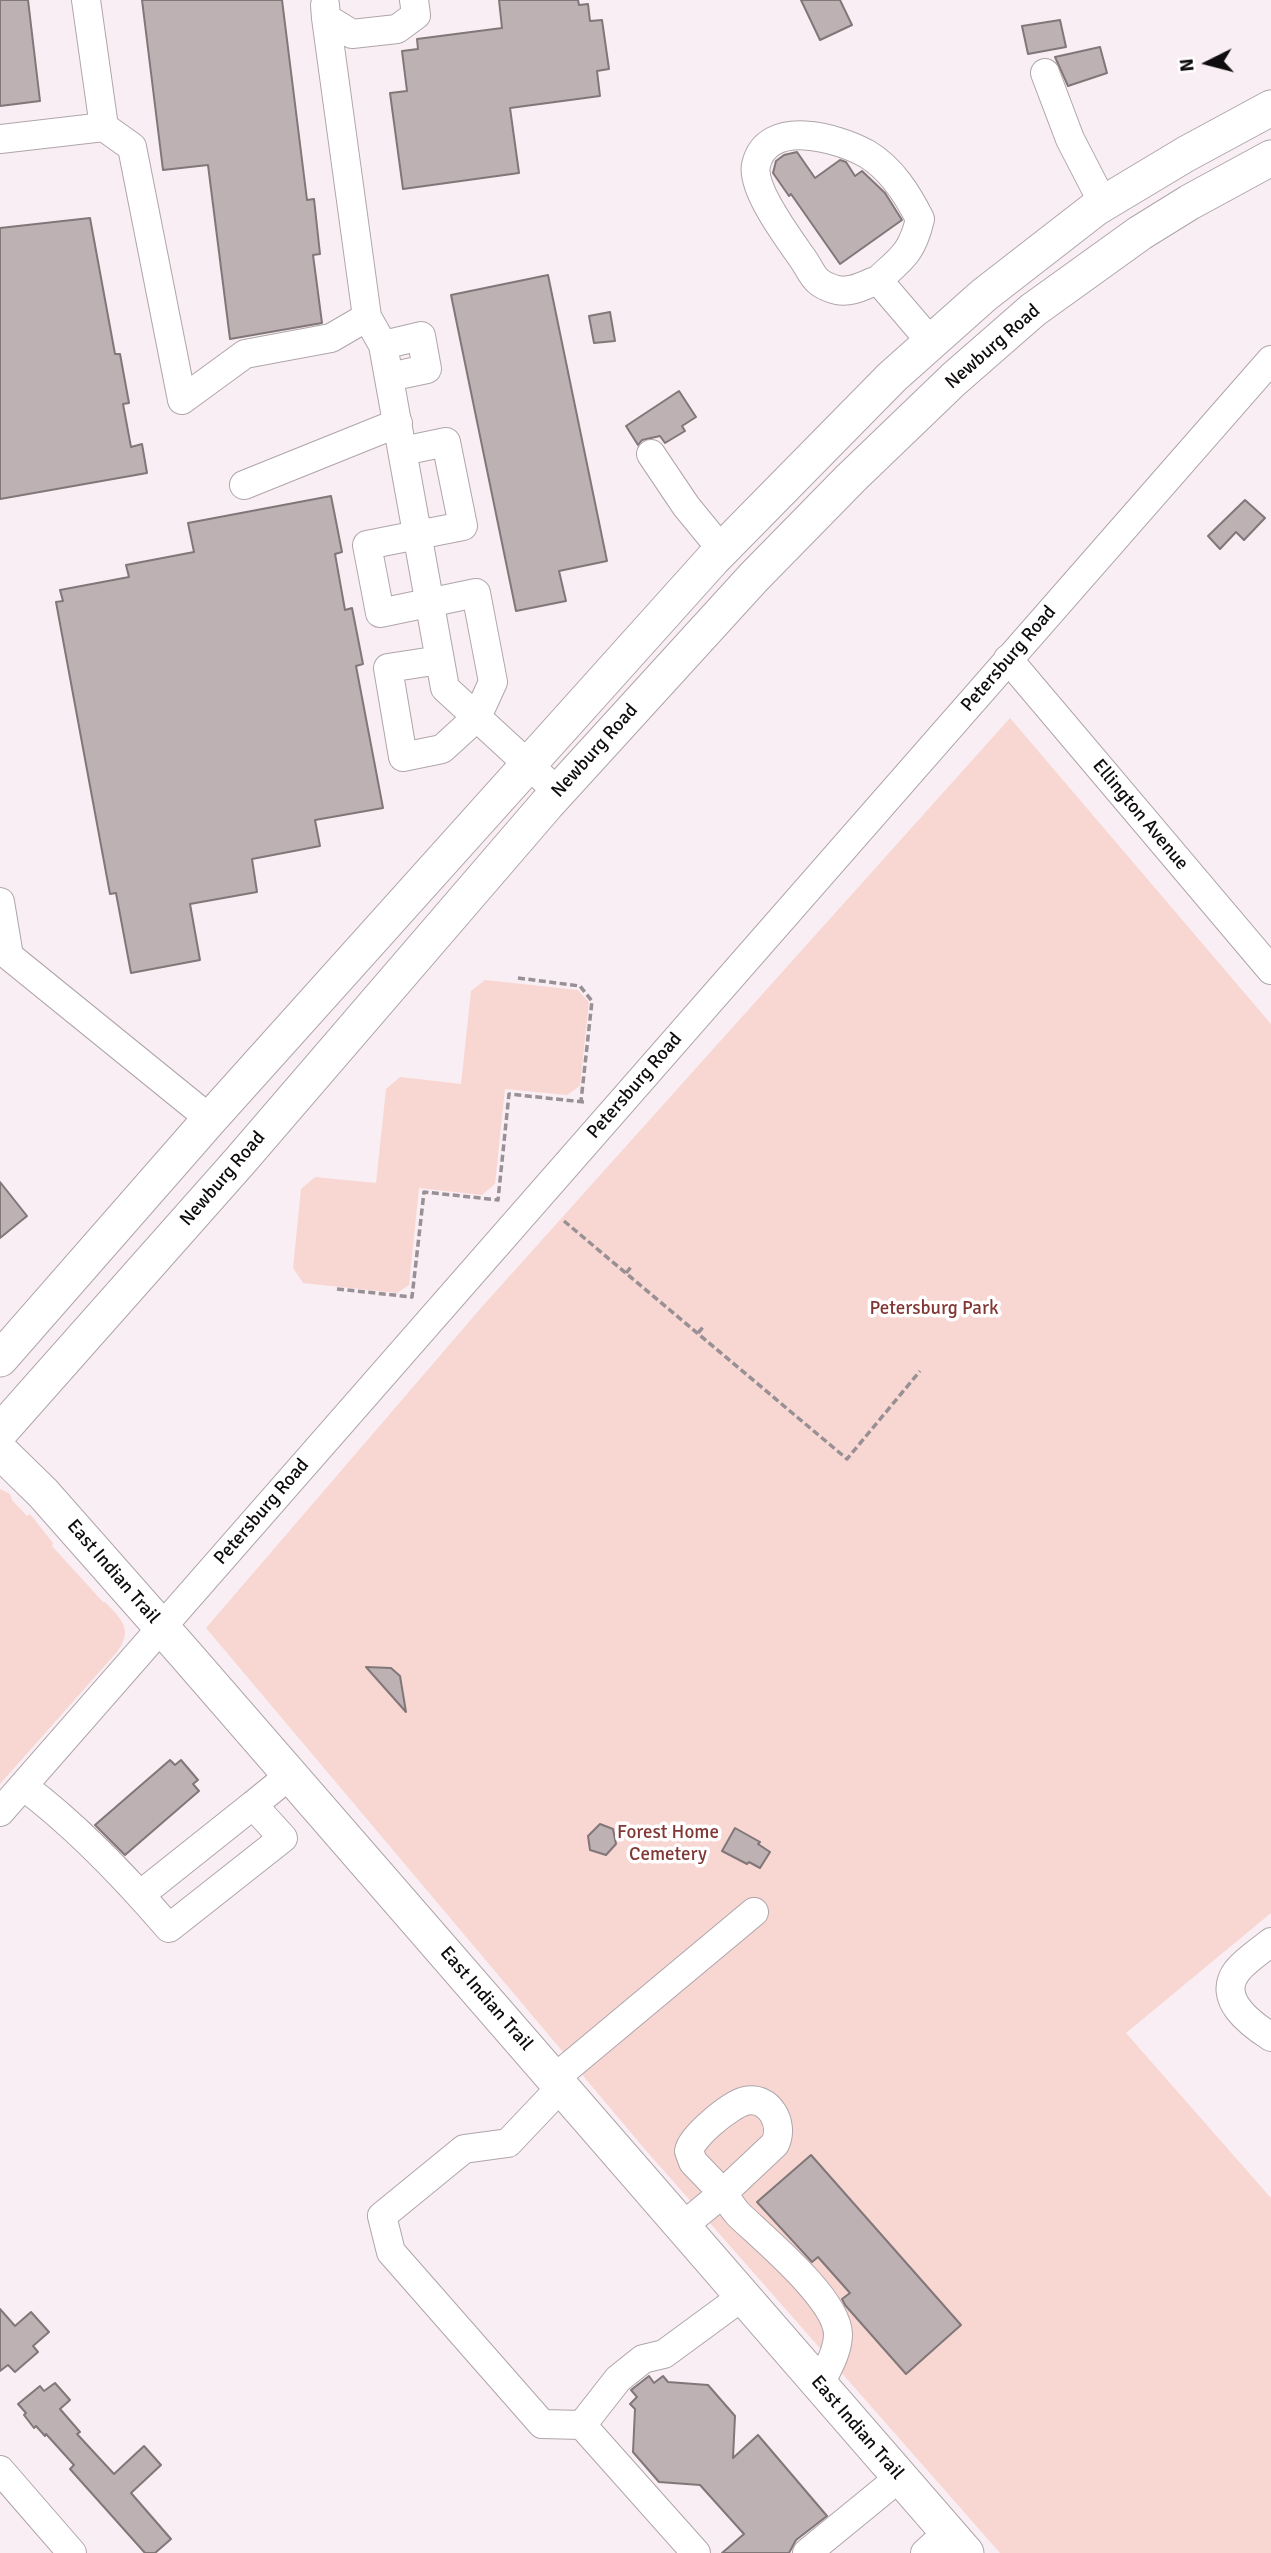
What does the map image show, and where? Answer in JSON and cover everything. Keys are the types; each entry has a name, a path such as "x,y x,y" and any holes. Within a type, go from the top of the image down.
{"main road":[{"name":"Newburg Road","path":"0,1359 209,1119 722,551 892,377 984,295 1103,203 1271,108"},
{"name":"Newburg Road","path":"0,1432 240,1161 558,792 754,577 851,478 954,379 1033,310 1097,263 1190,202 1271,158"},
{"name":"East Indian Trail","path":"0,1451 43,1493 559,2082 900,2477 947,2546"}],"street":[{"path":"86,0 104,127"},
{"path":"325,9 352,34 397,29 416,15 414,0"},
{"path":"325,9 367,317 383,345 445,688 558,792"},
{"path":"1045,73 1070,139 1103,203"},
{"path":"0,139 104,127 132,147 182,400 245,354 331,338 367,317"},
{"path":"806,134 836,141 869,155 905,189 920,219 916,237 910,251 878,280 851,291 835,290 818,282 770,211 757,178 756,166 768,146 779,139 806,134"},
{"path":"878,280 931,342"},
{"path":"383,345 421,336 426,369 389,377"},
{"name":"Petersburg Road","path":"0,1812 1271,360"},
{"path":"244,485 398,423"},
{"path":"403,451 446,442 463,526 367,545 380,613 476,593 493,682 477,718 442,749 403,757 387,668 440,660"},
{"path":"651,454 686,506 722,551"},
{"name":"Ellington Avenue","path":"1008,659 1271,970"},
{"path":"0,902 9,956 209,1119"},
{"path":"140,1895 290,1775"},
{"path":"23,1786 52,1807 169,1928 283,1838 253,1805"},
{"path":"696,2553 583,2425 542,2424 391,2252 382,2216 464,2149 508,2143 559,2082 754,1912"},
{"path":"1271,1942 1237,1972 1232,1994 1235,2005 1244,2018 1271,2036"},
{"path":"682,2226 723,2193 775,2144 780,2135 776,2118 761,2103 745,2101 736,2106 694,2139 689,2151 693,2162 723,2193 737,2213 768,2239 831,2312 838,2332 834,2353 820,2384"},
{"path":"583,2425 618,2379 643,2359 664,2354 743,2296"},
{"path":"0,2470 72,2553"},
{"path":"807,2553 900,2477"}],"path":[{"path":"337,1289 412,1297 424,1192 498,1200 509,1094 517,1092 583,1101 592,1001 580,986 518,978"},
{"path":"564,1221 847,1460 920,1371"},
{"path":"626,1273 631,1267"},
{"path":"698,1333 704,1326"}],"green space":[{"name":"Petersburg Park","path":"1010,718 1271,1024 1271,1913 1126,2033 1271,2198 1271,2553 1000,2553 643,2147 206,1628 480,1309"},
{"path":"485,980 578,990 589,1002 580,1086 567,1095 505,1089 495,1184 482,1195 419,1188 409,1285 397,1293 303,1283 293,1268 301,1189 315,1177 376,1183 386,1089 400,1077 461,1084 471,991"},
{"path":"0,1489 10,1494 27,1516 30,1514 53,1543 52,1546 116,1614 123,1625 125,1637 117,1652 0,1784"}],"building":[{"path":"0,0 28,0 40,101 0,106"},
{"path":"142,0 282,0 307,200 314,199 320,254 313,255 322,323 230,339 208,165 163,170"},
{"path":"499,0 578,0 579,5 588,4 590,21 602,20 609,69 597,71 600,96 510,108 519,173 403,189 390,93 407,91 402,51 418,49 417,39 502,28"},
{"path":"801,0 840,0 852,25 820,40"},
{"path":"1060,20 1066,47 1028,54 1022,26"},
{"path":"1100,47 1107,73 1068,86 1055,57"},
{"path":"797,152 815,178 840,160 846,162 855,176 862,171 885,193 902,220 840,264 773,173 776,161 784,155"},
{"path":"90,218 115,354 120,354 129,403 123,404 131,447 142,444 147,473 0,499 0,228"},
{"path":"548,275 607,561 559,571 566,601 516,611 451,295"},
{"path":"610,312 615,341 594,343 589,316"},
{"path":"679,391 696,417 682,426 685,431 665,443 660,436 642,440 638,445 626,426"},
{"path":"331,496 342,552 335,554 345,610 352,608 363,664 356,666 383,808 315,820 320,846 252,859 257,892 190,904 200,960 131,973 116,893 110,894 56,602 63,601 60,590 129,577 126,565 194,552 188,523"},
{"path":"1245,500 1265,518 1244,540 1236,532 1220,549 1208,536"},
{"path":"0,1182 27,1216 0,1238"},
{"path":"366,1667 391,1668 400,1676 406,1712"},
{"path":"170,1760 175,1765 181,1760 198,1780 193,1784 199,1791 125,1855 95,1825"},
{"path":"600,1824 613,1829 616,1844 606,1855 590,1850 588,1836"},
{"path":"735,1828 760,1842 758,1844 770,1852 760,1868 722,1851"},
{"path":"811,2155 961,2325 906,2374 845,2305 842,2299 850,2293 818,2257 812,2262 757,2202"},
{"path":"0,2309 15,2326 31,2312 49,2332 33,2346 38,2352 15,2372 8,2365 0,2371"},
{"path":"649,2376 654,2383 663,2376 668,2382 708,2385 735,2416 733,2458 758,2435 827,2516 796,2540 789,2553 722,2553 744,2534 700,2485 659,2482 633,2452 635,2409 630,2404 637,2397 631,2390"},
{"path":"55,2383 70,2400 60,2409 80,2432 77,2434 114,2474 144,2446 161,2465 131,2493 171,2539 155,2553 145,2553 70,2469 74,2465 46,2434 45,2436 36,2426 34,2428 24,2415 26,2413 18,2404 40,2386 44,2391"}],"park label":[{"name":"Forest Home Cemetery","path":"668,1844"}]}
